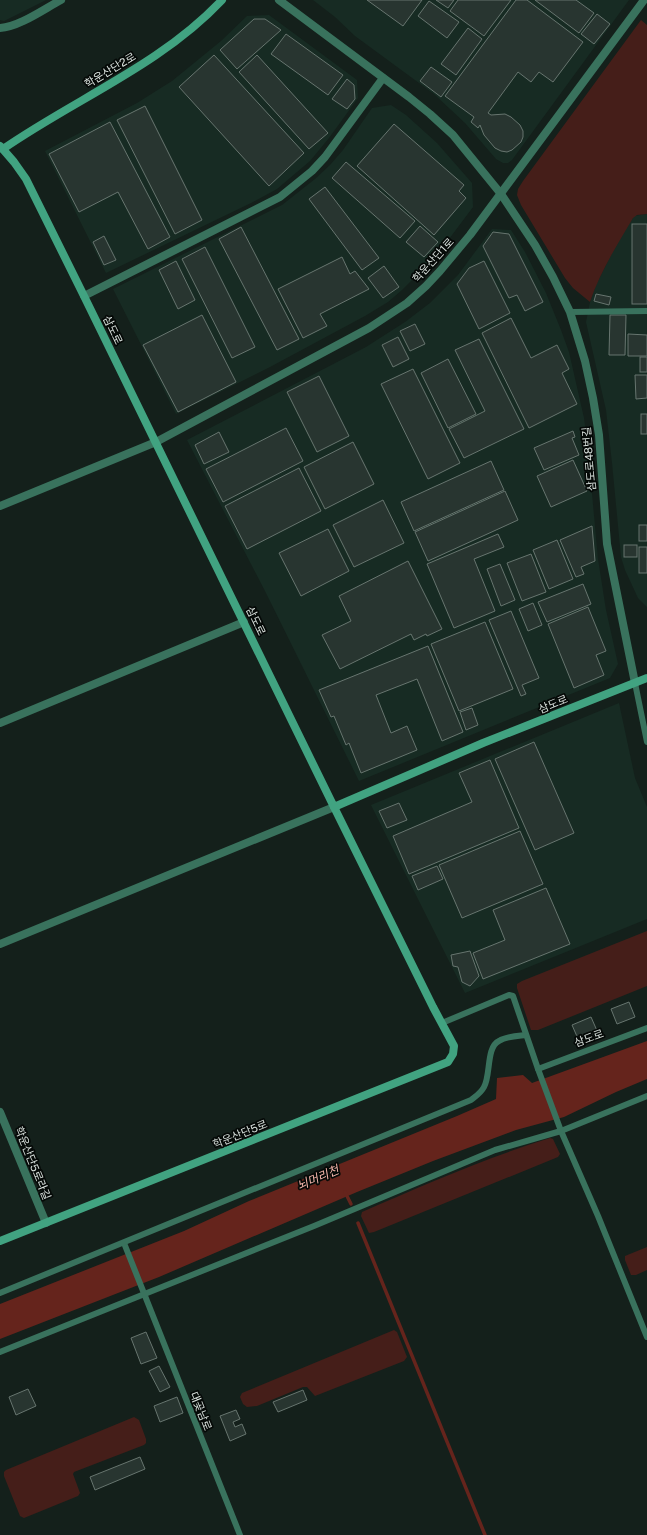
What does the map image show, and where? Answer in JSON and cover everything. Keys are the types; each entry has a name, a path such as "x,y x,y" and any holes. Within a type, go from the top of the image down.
{"street":[{"path":"0,28 15,24 61,0"},
{"name":"학운산단2로","path":"1,148 130,72 178,40 200,22 222,0"},
{"name":"삼도로48번길","path":"279,0 383,78 442,125 457,140 501,194 535,245 570,312 583,354 593,398 599,435 607,544 635,683"},
{"name":"학운산단1로","path":"0,506 156,442 386,318 411,298 440,271 501,194 644,0"},
{"path":"84,296 280,197 302,180 325,157 383,78"},
{"name":"삼도로","path":"1,148 26,179 334,808 483,743 647,678"},
{"path":"0,723 244,622"},
{"path":"0,944 334,808"},
{"name":"학운산단5로","path":"0,1241 448,1062 453,1054 454,1046 334,808"},
{"name":"학운산단5로라길","path":"0,1112 46,1223"}],"lane":[{"path":"570,312 647,311"},
{"path":"635,683 647,742"},
{"path":"442,1023 509,995 513,996 561,1131 598,1216 647,1337"},
{"name":"삼도로","path":"538,1069 647,1028"},
{"path":"0,1293 471,1100 479,1094 484,1087 488,1077 492,1048 497,1041 526,1035"},
{"path":"0,1352 367,1205 495,1150 561,1131 647,1096"},
{"name":"대곶남로","path":"124,1243 240,1535"}],"shaded area":[{"path":"0,0 46,0 4,21 0,20"},
{"path":"313,0 629,0 512,160 508,163 503,163 496,159 465,123 434,94 355,36 335,17"},
{"path":"269,15 357,80 358,98 310,161 277,189 106,273 45,151 137,103 172,81 221,41 247,16"},
{"path":"641,20 647,25 647,214 637,215 633,218 604,269 590,302 573,288 565,278 521,205 517,195 518,189"},
{"path":"391,105 406,115 437,143 472,183 473,207 446,243 424,268 388,302 270,367 176,414 113,289 282,205 330,165 343,150 372,108"},
{"path":"647,214 647,607 638,598 625,570 621,557 606,410 586,322 595,287 616,245 634,216"},
{"path":"492,229 511,230 525,252 546,293 569,352 584,418 598,559 606,610 618,664 610,678 359,781 266,593 187,440 366,347 405,322 430,303 458,275"},
{"path":"619,703 635,778 647,807 647,919 465,993 371,805"},
{"path":"647,931 647,986 538,1030 531,1030 517,984"},
{"path":"550,1138 553,1139 560,1154 558,1157 374,1232 369,1233 361,1216 362,1212 431,1182 502,1154"},
{"path":"647,1247 647,1270 636,1275 631,1275 625,1260 625,1256"},
{"path":"394,1330 397,1332 407,1357 404,1361 315,1396 307,1387 303,1387 257,1406 247,1407 243,1404 240,1397 242,1393"},
{"path":"134,1417 139,1420 146,1439 146,1443 144,1445 74,1472 73,1474 80,1493 78,1496 24,1518 20,1516 4,1476 4,1472 6,1470"}],"water":[{"name":"뇌머리천","path":"647,1041 647,1079 564,1117 516,1130 433,1161 159,1277 0,1339 0,1304 184,1231 249,1201 496,1099 497,1078 523,1075 532,1083"}],"building":[{"path":"367,0 422,0 403,26"},
{"path":"436,0 454,0 448,8"},
{"path":"458,0 511,0 484,36 450,11"},
{"path":"516,0 527,0 583,42 553,82 539,72 531,82 518,72 488,113 491,115 505,114 511,117 520,125 523,131 521,142 512,150 507,152 495,148 484,135 480,125 478,128 471,122 474,117 445,96"},
{"path":"535,0 576,0 594,13 579,33"},
{"path":"429,1 459,22 447,38 418,16"},
{"path":"597,14 610,24 594,44 581,34"},
{"path":"254,19 265,19 281,30 237,69 220,50"},
{"path":"468,28 482,39 456,75 441,64"},
{"path":"286,34 343,75 328,95 271,54"},
{"path":"214,55 304,153 269,186 179,87"},
{"path":"257,55 328,133 309,149 239,72"},
{"path":"431,67 452,82 441,97 420,81"},
{"path":"347,79 354,85 355,99 347,109 332,99"},
{"path":"145,106 202,220 175,234 117,120"},
{"path":"110,122 170,237 148,249 118,192 79,212 49,154"},
{"path":"394,124 464,185 459,191 466,198 434,235 357,166"},
{"path":"346,162 415,221 400,238 332,178"},
{"path":"325,187 379,258 362,270 309,199"},
{"path":"632,224 647,224 647,304 632,304"},
{"path":"420,226 438,242 424,257 406,242"},
{"path":"241,227 299,339 277,350 219,239"},
{"path":"493,232 509,234 543,302 525,311 517,295 509,298 483,246"},
{"path":"104,236 116,260 104,265 93,242"},
{"path":"205,247 255,347 232,358 182,259"},
{"path":"342,257 350,274 355,271 369,289 320,314 327,326 303,338 278,289"},
{"path":"176,261 195,300 178,309 159,270"},
{"path":"484,261 510,313 479,329 457,284 469,268"},
{"path":"384,266 399,287 383,298 368,278"},
{"path":"596,294 611,297 609,305 594,301"},
{"path":"202,315 236,382 178,412 143,345"},
{"path":"610,315 626,315 625,355 609,355"},
{"path":"511,318 531,358 557,345 569,369 562,373 577,404 529,428 482,333"},
{"path":"415,324 425,344 410,351 400,331"},
{"path":"628,334 647,335 647,356 628,356"},
{"path":"398,337 409,359 393,367 382,345"},
{"path":"479,339 524,429 464,458 449,429 485,411 455,350"},
{"path":"640,357 647,357 647,372 640,372"},
{"path":"448,359 476,414 448,428 421,373"},
{"path":"413,369 460,463 428,479 381,384"},
{"path":"635,375 647,375 647,398 636,399"},
{"path":"319,376 349,436 317,452 287,392"},
{"path":"641,414 647,414 647,434 641,434"},
{"path":"286,428 303,461 223,502 206,469"},
{"path":"573,431 575,437 572,438 579,455 544,470 534,448"},
{"path":"219,432 229,452 204,464 195,445"},
{"path":"353,442 374,484 325,509 304,467"},
{"path":"573,460 587,491 551,507 537,476"},
{"path":"491,461 504,490 414,531 401,502"},
{"path":"299,468 321,511 247,549 225,506"},
{"path":"505,491 518,520 428,561 415,532"},
{"path":"383,500 404,543 354,567 333,525"},
{"path":"639,525 647,525 647,541 639,541"},
{"path":"592,526 595,561 581,567 584,574 576,577 560,540"},
{"path":"328,529 349,571 301,596 279,553"},
{"path":"498,534 504,547 474,559 495,611 454,628 427,564"},
{"path":"557,540 573,579 549,589 533,550"},
{"path":"624,545 637,545 637,557 624,557"},
{"path":"639,547 647,547 647,573 639,573"},
{"path":"531,554 546,592 522,601 507,563"},
{"path":"408,561 442,629 414,640 411,634 340,669 322,635 351,621 339,596"},
{"path":"500,564 515,600 501,606 487,569"},
{"path":"583,584 591,604 547,622 538,602"},
{"path":"533,603 542,625 528,631 519,609"},
{"path":"588,607 606,651 596,655 604,675 574,688 548,624"},
{"path":"511,611 539,678 522,685 526,694 521,696 489,620"},
{"path":"485,622 513,689 459,711 431,644"},
{"path":"428,646 463,732 442,741 417,679 376,695 391,733 407,726 417,750 361,773 349,743 346,745 334,716 331,717 319,690"},
{"path":"472,708 478,725 466,730 460,712"},
{"path":"534,742 574,833 535,850 495,759"},
{"path":"490,760 519,828 409,874 393,836 472,802 459,773"},
{"path":"399,803 407,820 387,828 379,811"},
{"path":"520,831 543,884 462,918 439,865"},
{"path":"437,866 443,879 418,890 412,876"},
{"path":"546,888 570,944 483,979 473,953 505,940 493,910"},
{"path":"470,951 479,976 470,986 462,982 458,967 453,966 451,955"},
{"path":"629,1002 635,1017 617,1024 611,1009"},
{"path":"591,1017 598,1033 579,1041 572,1025"},
{"path":"146,1332 157,1358 141,1364 131,1338"},
{"path":"159,1366 170,1387 160,1392 149,1371"},
{"path":"28,1389 36,1406 16,1415 9,1397"},
{"path":"303,1390 307,1400 278,1412 273,1402"},
{"path":"177,1397 183,1413 160,1422 154,1406"},
{"path":"236,1410 240,1419 233,1422 235,1427 242,1424 246,1434 230,1441 220,1416"},
{"path":"140,1457 145,1469 95,1490 90,1477"}],"waterway":[{"path":"345,1192 351,1204"},
{"path":"358,1223 485,1535"}]}
